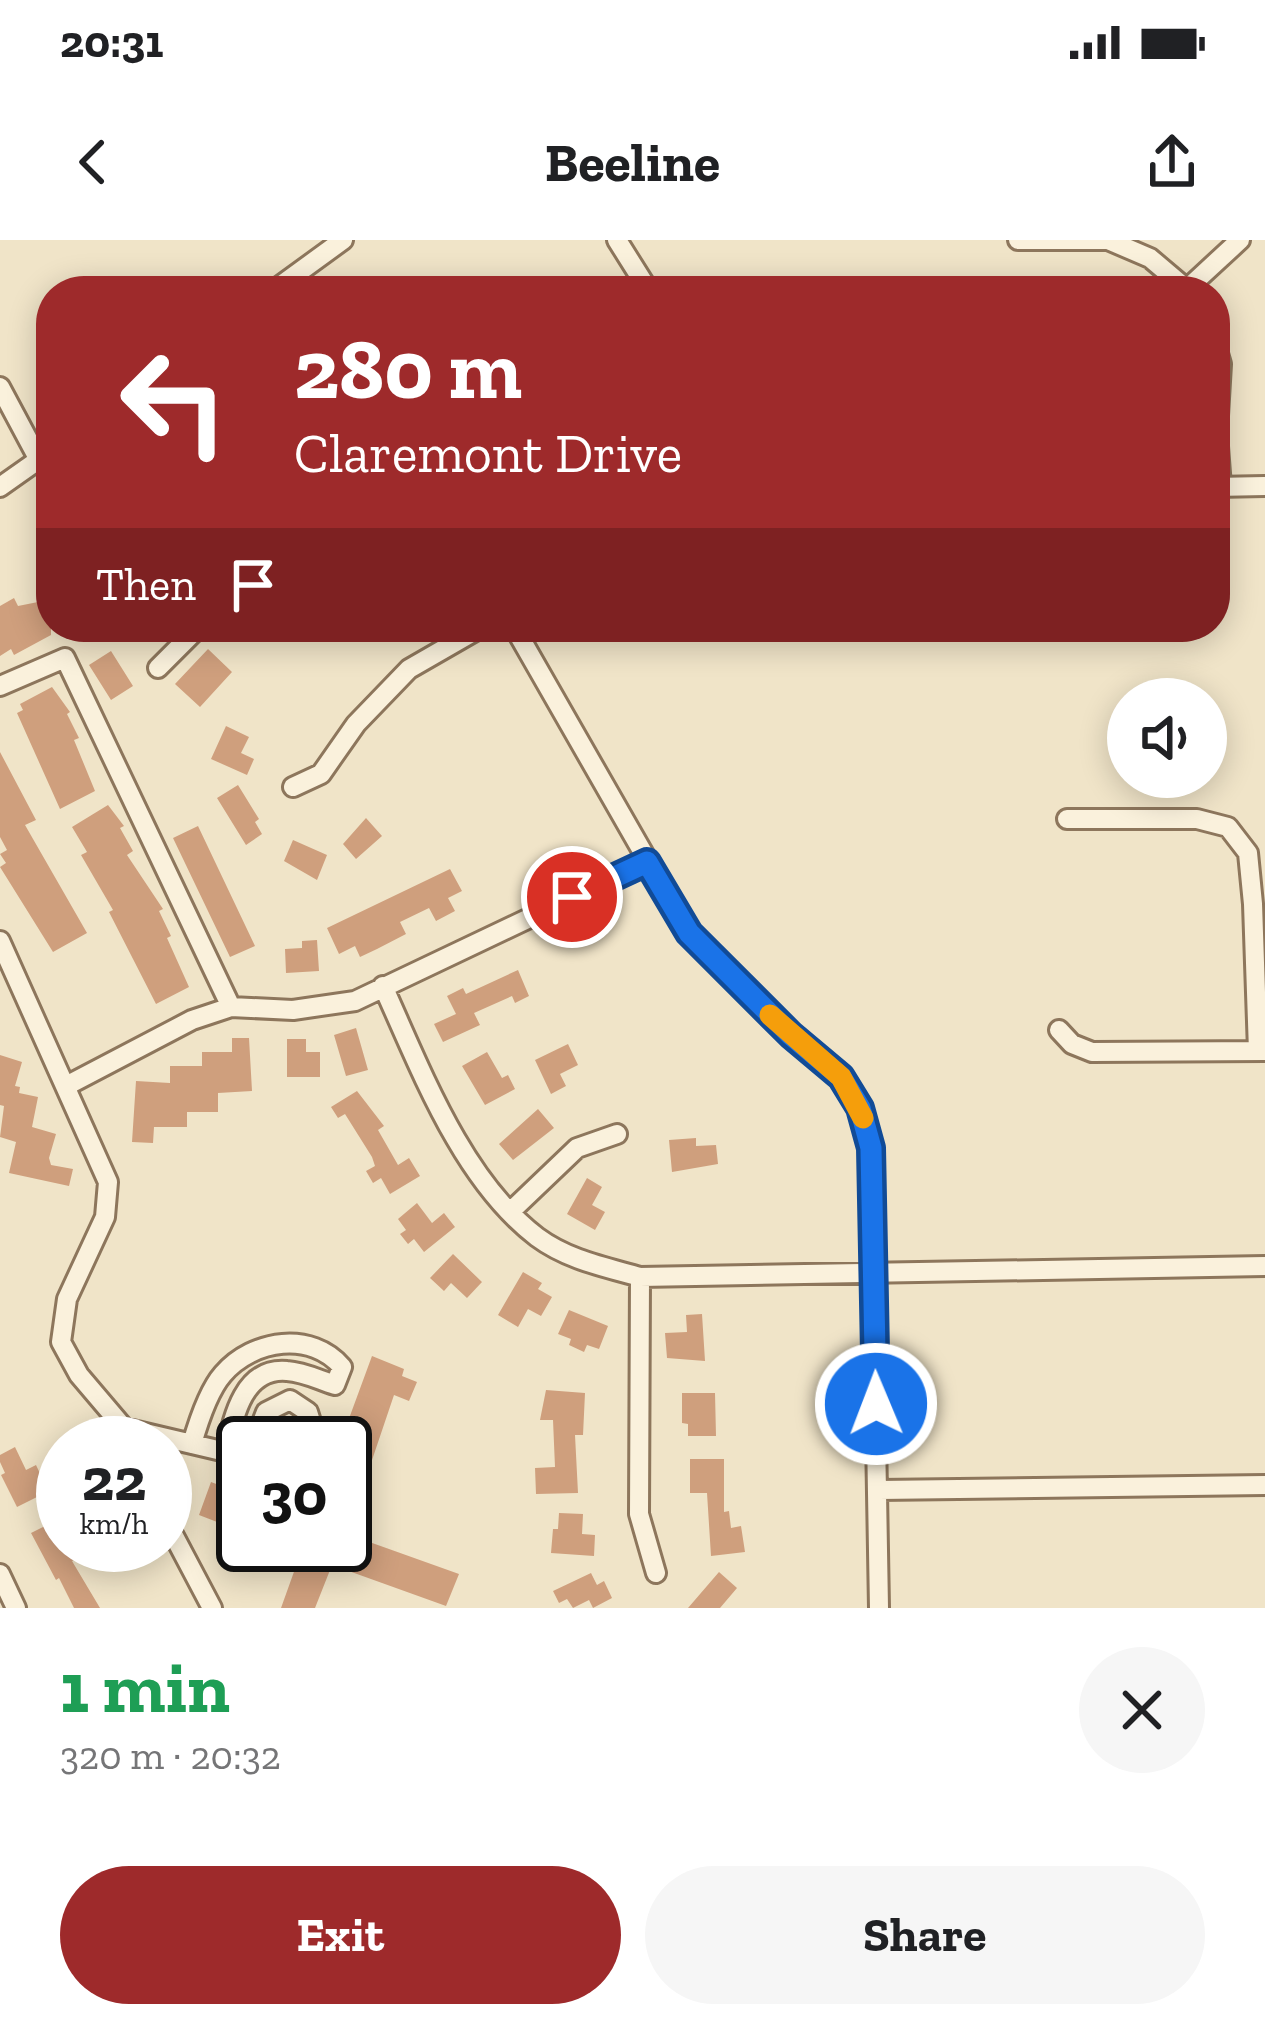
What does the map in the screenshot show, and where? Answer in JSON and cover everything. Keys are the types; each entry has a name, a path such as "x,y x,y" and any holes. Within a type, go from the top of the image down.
{"street":[{"path":"294,276 343,240"},
{"path":"617,240 640,276"},
{"path":"1018,240 1108,240 1150,258 1172,276"},
{"path":"1203,276 1240,240"},
{"path":"0,387 36,442"},
{"path":"0,488 36,462"},
{"path":"1230,487 1265,486"},
{"path":"158,668 179,642"},
{"path":"293,787 321,774 356,724 409,669 456,642"},
{"path":"522,642 689,933 791,1035 841,1077 860,1108 871,1148 879,1608"},
{"path":"0,686 65,658 231,1006"},
{"path":"1058,1030 1072,1045 1092,1052 1262,1051 1248,853 1228,827 1197,819 1067,819"},
{"path":"65,1086 192,1020 231,1006 293,1010 355,1001 647,862"},
{"path":"0,941 108,1182 105,1217 67,1299 61,1342 110,1416"},
{"path":"383,986 461,1147 510,1212 539,1238 574,1259 640,1277 1265,1266"},
{"path":"510,1212 577,1148 616,1135"},
{"path":"640,1277 639,1514 656,1573"},
{"path":"216,1449 192,1444 221,1375 250,1352 280,1343 311,1346 330,1353 342,1367 335,1385 275,1371 250,1385 236,1406 236,1416"},
{"path":"264,1416 290,1400 310,1416"},
{"path":"878,1490 1265,1485"},
{"path":"192,1571 212,1608"},
{"path":"0,1574 16,1608"}],"building":[{"path":"14,598 18,606 36,602 38,642 14,655 11,649 0,656 0,606"},
{"path":"208,649 232,672 200,707 175,684"},
{"path":"111,651 133,686 111,700 89,665"},
{"path":"52,687 70,712 79,738 74,740 95,791 60,809 17,713 23,710 20,704"},
{"path":"226,726 249,737 241,753 254,759 247,775 211,759"},
{"path":"0,752 36,820 25,825 87,933 53,952 0,867 6,863 0,854 7,850 0,837"},
{"path":"238,785 259,819 255,822 262,834 246,845 217,798"},
{"path":"108,805 124,826 120,828 133,851 127,855 163,909 159,911 171,936 167,938 189,987 156,1004 109,912 113,910 81,855 87,852 72,827"},
{"path":"366,818 382,836 356,859 343,844"},
{"path":"198,826 255,946 230,957 173,838"},
{"path":"293,840 327,855 317,880 284,861"},
{"path":"450,869 462,891 448,898 455,911 436,921 429,908 400,922 406,934 377,949 360,957 355,946 339,954 327,928"},
{"path":"317,940 319,971 286,973 285,949 302,948 302,941"},
{"path":"518,970 529,996 515,1003 512,996 474,1013 480,1025 443,1042 434,1024 456,1014 447,996 463,988 466,994"},
{"path":"356,1028 368,1070 346,1076 334,1035"},
{"path":"232,1038 249,1038 252,1091 218,1093 218,1112 187,1112 187,1127 154,1127 153,1143 132,1142 136,1081 170,1083 170,1066 202,1066 202,1052 232,1052"},
{"path":"287,1039 306,1039 306,1052 320,1052 320,1077 287,1077"},
{"path":"568,1044 578,1065 560,1074 566,1086 551,1094 535,1060"},
{"path":"487,1052 502,1078 508,1075 515,1089 485,1105 462,1066"},
{"path":"0,1055 22,1062 15,1086 20,1087 19,1093 38,1097 32,1127 56,1134 49,1158 51,1165 73,1169 69,1186 9,1173 16,1142 0,1137 4,1106 0,1105"},
{"path":"357,1091 384,1126 378,1130 398,1165 409,1158 420,1176 390,1194 381,1178 373,1183 366,1171 375,1166 372,1157 345,1114 338,1118 331,1107"},
{"path":"538,1109 554,1128 513,1160 499,1144"},
{"path":"696,1138 696,1146 716,1145 718,1164 672,1172 669,1140"},
{"path":"587,1178 602,1187 592,1205 605,1212 595,1230 567,1214"},
{"path":"417,1203 432,1223 444,1213 455,1227 424,1252 414,1239 408,1244 400,1234 406,1230 398,1219"},
{"path":"453,1254 482,1282 467,1298 451,1283 444,1291 430,1278"},
{"path":"523,1272 542,1283 538,1289 552,1297 541,1316 528,1309 518,1327 498,1315"},
{"path":"569,1310 608,1326 599,1349 587,1345 584,1352 558,1334"},
{"path":"702,1314 705,1361 667,1358 665,1333 687,1332 686,1315"},
{"path":"372,1356 404,1369 402,1376 417,1382 409,1401 394,1395 372,1460 372,1416 350,1416"},
{"path":"546,1390 585,1393 583,1435 575,1435 578,1493 536,1494 535,1468 555,1467 553,1420 540,1420"},
{"path":"682,1393 715,1393 716,1436 688,1436 688,1424 682,1423"},
{"path":"15,1447 26,1470 36,1465 36,1498 17,1507 1,1475 5,1473 0,1455"},
{"path":"690,1459 724,1459 724,1512 729,1511 731,1528 741,1526 745,1552 711,1556 707,1493 690,1493"},
{"path":"211,1482 216,1484 216,1522 199,1515"},
{"path":"559,1513 583,1514 582,1534 595,1535 594,1556 551,1553"},
{"path":"372,1543 459,1574 446,1606 351,1572 372,1572"},
{"path":"52,1572 79,1572 100,1608 74,1608 59,1578"},
{"path":"294,1572 329,1572 315,1608 281,1608"},
{"path":"719,1572 737,1588 720,1608 688,1608"},
{"path":"591,1573 597,1585 604,1581 612,1598 593,1608 589,1600 573,1608 567,1599 559,1603 553,1591"}],"slow traffic":[{"path":"770,1015 841,1077 863,1118"}],"route":[{"path":"572,897 647,862 689,933 791,1035 841,1077 860,1108 871,1148 876,1404"}]}
